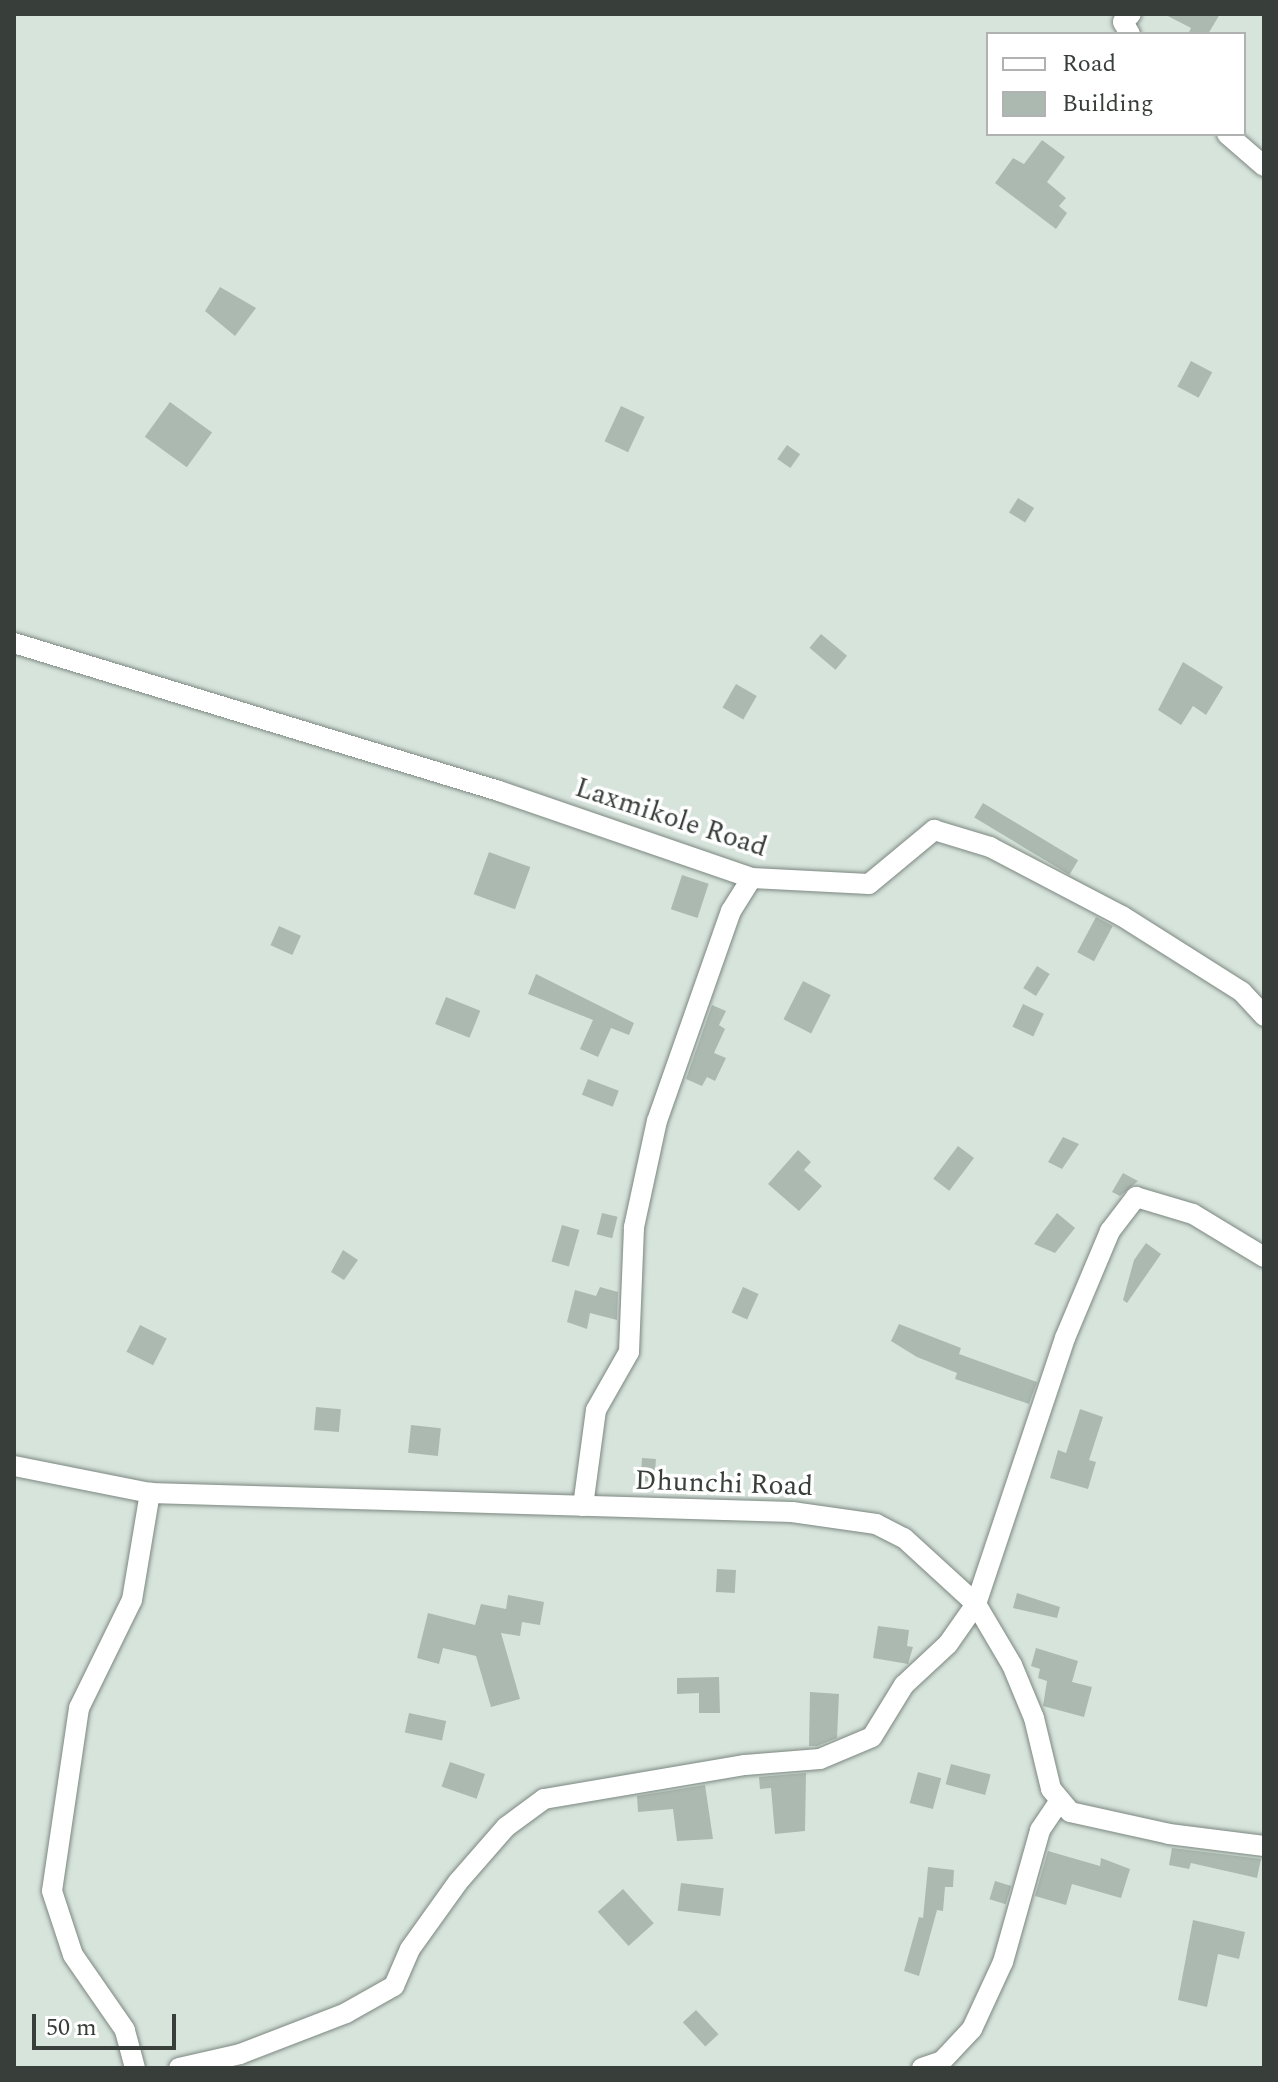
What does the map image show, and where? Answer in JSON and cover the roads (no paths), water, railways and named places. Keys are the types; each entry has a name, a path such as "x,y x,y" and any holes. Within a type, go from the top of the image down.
{"street":[{"path":"1129,32 1123,22 1131,14"},
{"path":"1229,136 1264,166"},
{"name":"Laxmikole Road","path":"14,643 499,791 752,878 869,884 934,830 990,847 1122,916 1242,992 1264,1016"},
{"path":"583,1506 596,1410 629,1352 634,1227 657,1121 731,911 752,878"},
{"path":"179,2068 240,2054 346,2013 394,1986 410,1949 458,1882 506,1827 544,1799 745,1765 820,1759 872,1737 904,1685 948,1644 976,1604 1065,1338 1110,1231 1136,1197 1193,1214 1264,1257"},
{"name":"Dhunchi Road","path":"14,1466 150,1493 792,1512 876,1524 904,1538 976,1604 1023,1691 1059,1802"},
{"path":"135,2068 125,2030 73,1955 52,1891 79,1708 132,1600 150,1493"},
{"path":"937,2066 972,2029 1003,1962 1040,1830 1059,1802 1089,1817 1264,1846"}]}
